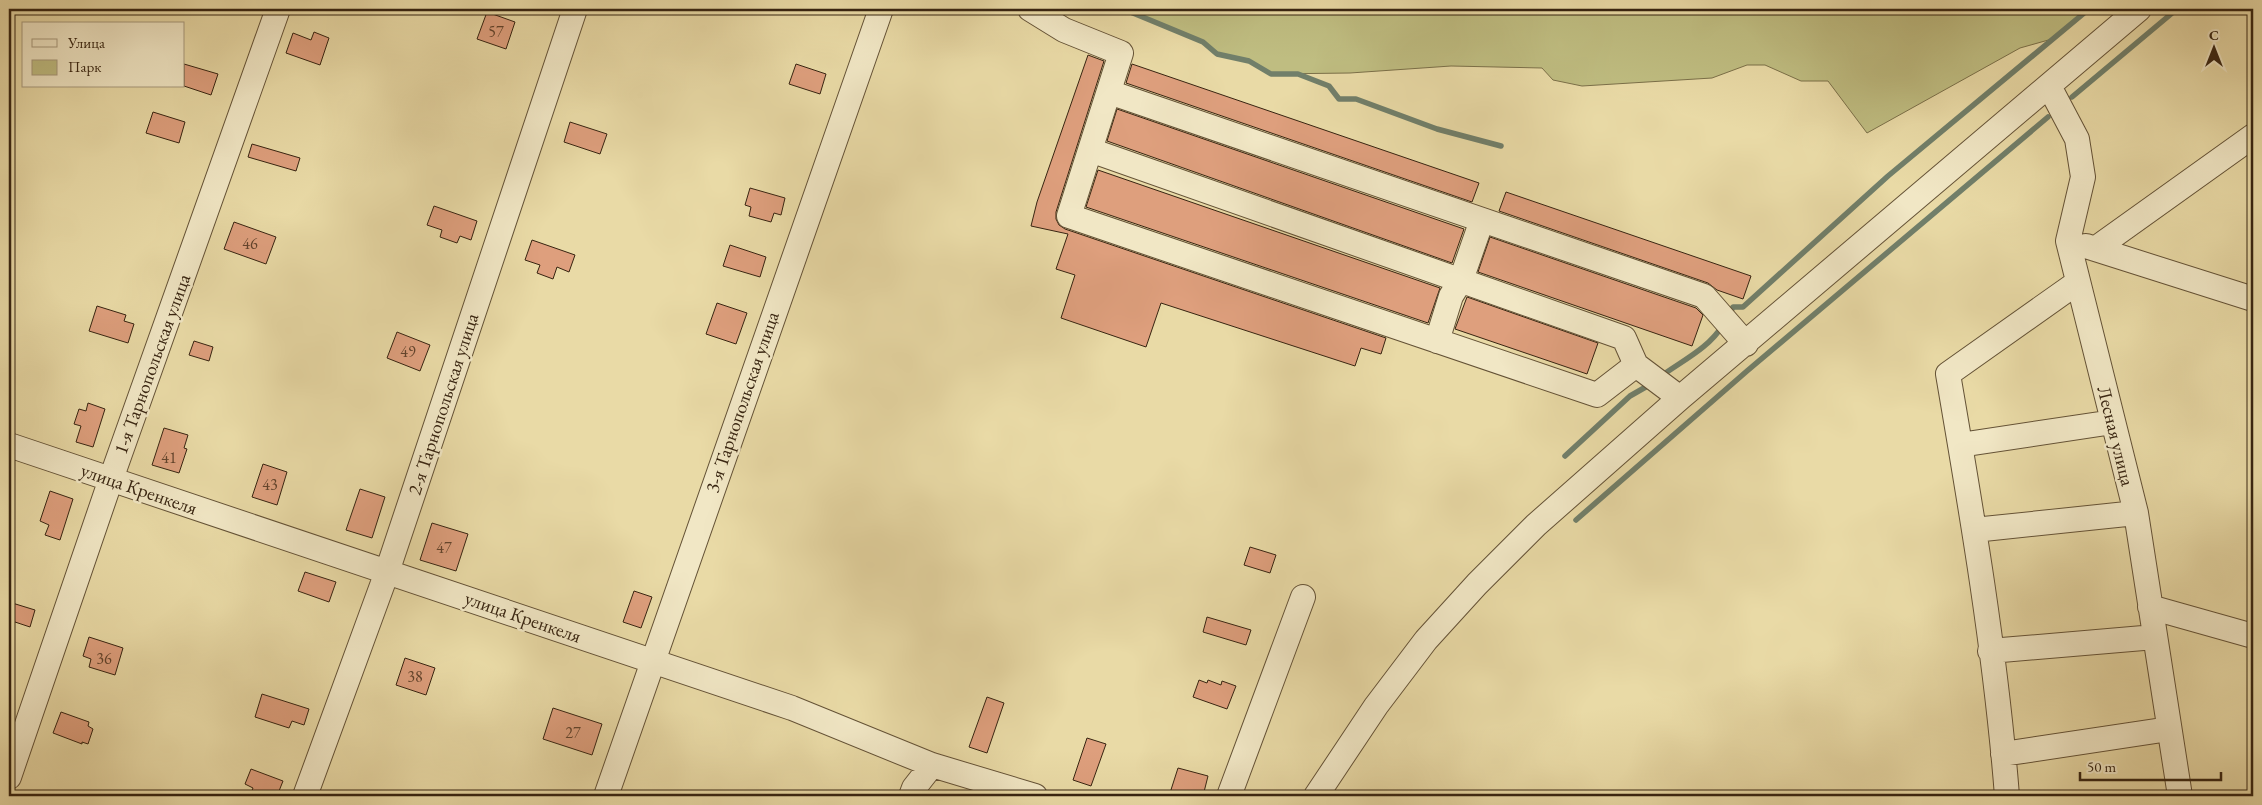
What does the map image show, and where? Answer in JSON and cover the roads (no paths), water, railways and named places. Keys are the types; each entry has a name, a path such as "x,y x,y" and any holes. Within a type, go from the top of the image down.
{"street":[{"name":"1-я Тарнопольская улица","path":"9,777 111,479 278,9"},
{"name":"2-я Тарнопольская улица","path":"305,796 387,572 575,9"},
{"name":"3-я Тарнопольская улица","path":"606,796 881,9"},
{"path":"1030,9 1064,30 1121,53 1069,216 1597,395 1636,365"},
{"path":"1316,796 1376,706 1426,640 1477,584 1536,525 1680,398 2139,9"},
{"name":"Лесная улица","path":"2048,86 2077,139 2083,178 2068,241 2136,513 2180,796"},
{"path":"1109,92 1704,296 1746,344"},
{"path":"2095,249 2253,136"},
{"path":"1090,150 1624,338 1636,365 1680,398"},
{"path":"1437,341 1452,296 1461,280 1482,220"},
{"path":"2068,241 2253,299"},
{"path":"2006,796 2003,754 1974,530 1948,374 2078,282"},
{"path":"1960,445 2113,422"},
{"name":"улица Кренкеля","path":"9,445 792,708 932,765 1035,796"},
{"path":"1974,530 2136,513"},
{"path":"1229,796 1303,596"},
{"path":"2150,607 2253,636"},
{"path":"1990,651 2155,637"},
{"path":"2003,754 2169,729"},
{"path":"911,796 914,788 932,765"}],"waterway":[{"path":"1128,9 1133,13 1203,42 1217,54 1249,61 1271,74 1298,74 1329,86 1339,99 1356,99 1437,129 1501,146"},
{"path":"1729,315 1733,307 1743,307 1888,176 2089,9"},
{"path":"2072,97 2177,9"},
{"path":"1576,520 1747,371 2048,117"},
{"path":"1660,377 1703,348 1723,325"},
{"path":"1565,456 1630,396 1651,384"}]}
